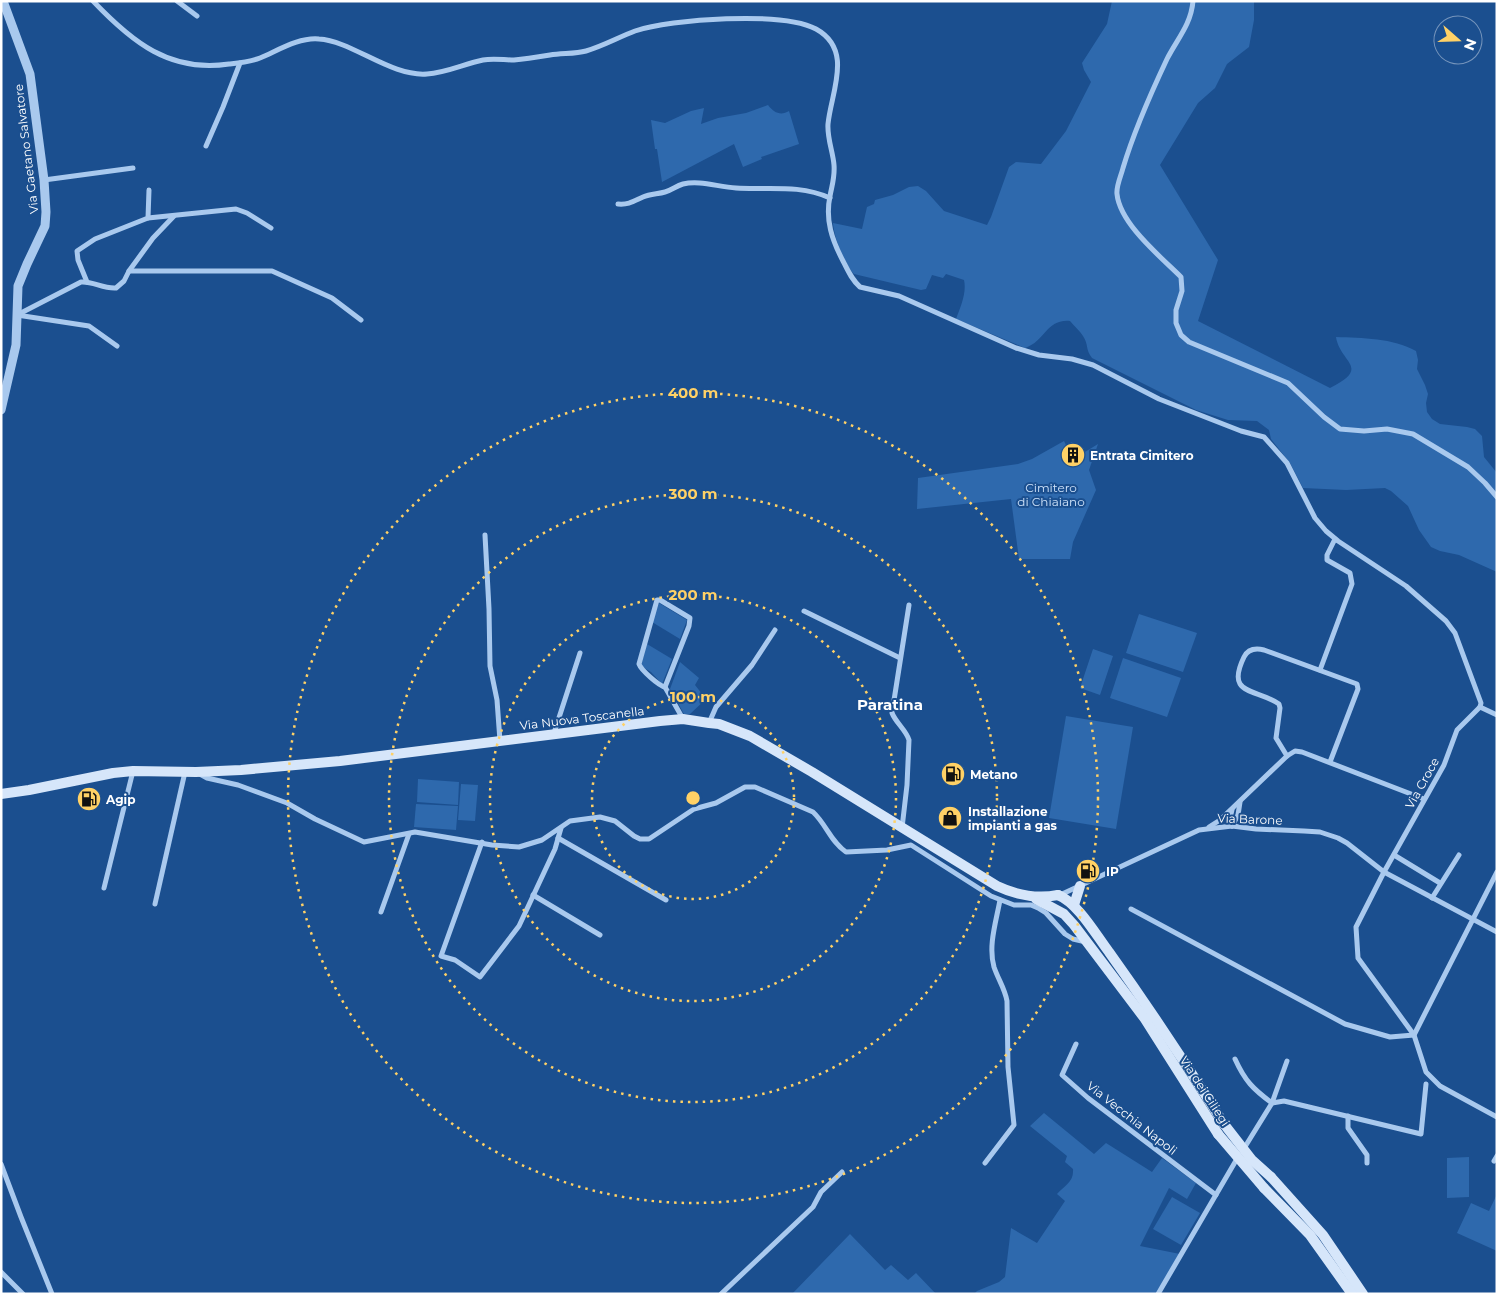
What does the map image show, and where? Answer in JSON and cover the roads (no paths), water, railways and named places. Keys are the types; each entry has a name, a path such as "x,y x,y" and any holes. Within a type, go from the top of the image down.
{"main road":[{"name":"Via Nuova Toscanella","path":"1,794 113,773 133,771 196,772 241,770 683,719 734,729 762,742 996,886 1028,896 1050,897 1058,895"},
{"path":"1074,906 1080,886"},
{"path":"1058,895 1059,905 1067,917"},
{"name":"Via dei Ciliegi","path":"1058,895 1074,906 1153,1013 1224,1124 1252,1160 1323,1235 1363,1294"},
{"name":"Via Nuova Toscanella","path":"1028,896 1040,900"},
{"name":"Via dei Ciliegi","path":"1040,900 1067,917 1087,942 1145,1020 1218,1134 1264,1188 1310,1235 1352,1294"}],"street":[{"name":"Via Gaetano Salvatore","path":"1,410 16,345 17,297 20,280 46,220 44,180 30,74 2,1"},
{"path":"94,1 108,17 139,42 166,58 196,66 219,66 240,63 256,59 307,39 319,38 333,41 398,69 425,75 484,60 514,60 584,52 636,31 680,23 711,20 783,19 815,28 827,38 836,52 838,60 837,77 828,124 834,164 834,184 830,198 831,237 849,273 860,287 898,296 1031,353 1072,359 1093,365 1159,399 1240,431 1264,437 1286,463 1315,518 1335,539 1406,586 1446,621 1454,633 1470,673 1481,703 1480,708 1497,715"},
{"path":"177,1 197,16"},
{"path":"1193,1 1192,12 1186,28 1170,54 1146,104 1124,163 1117,194 1125,214 1136,232 1181,277 1182,291 1176,310 1176,324 1181,335 1188,342 1288,383 1324,417 1340,429 1364,431 1387,428 1413,434 1468,467 1486,483 1497,497"},
{"path":"206,146 240,63"},
{"path":"44,180 133,168"},
{"path":"618,204 632,203 644,196 664,192 676,186 697,183 738,188 799,189 819,193 830,198"},
{"path":"148,218 149,190"},
{"path":"87,282 76,254 79,249 95,239 148,218 236,210 247,213 271,228"},
{"path":"16,315 82,282 100,287 116,288 124,282 129,271 153,238 174,216"},
{"path":"129,271 272,271 332,298 361,320"},
{"path":"16,315 89,326 117,346"},
{"path":"485,535 490,666 497,700 500,741"},
{"path":"1320,670 1352,584 1350,573 1327,560 1335,539"},
{"path":"666,688 689,626 690,618 657,600 639,664 642,669 666,688 683,719"},
{"path":"902,828 908,785 909,740 907,734 894,719 892,713 909,605"},
{"path":"804,611 900,658"},
{"path":"709,723 716,707 752,665 775,630"},
{"path":"1287,756 1276,738 1279,704 1240,685 1237,676 1247,652 1259,649 1355,683 1358,687 1330,762"},
{"path":"554,734 580,653"},
{"name":"Via Croce","path":"1480,708 1457,730 1446,761 1384,872 1356,927 1358,958 1414,1035 1426,1072 1440,1086 1497,1117"},
{"path":"1209,827 1240,802 1287,756 1295,751 1330,762 1424,799"},
{"path":"104,888 133,771"},
{"path":"155,904 185,772"},
{"path":"196,772 204,777 238,785 287,803 315,819 364,842 415,832 520,847 542,840 570,821 600,817 615,821 640,839 649,839 694,809 716,803 745,787 755,787 813,812 833,840 846,852 887,850 911,845 1000,900 1014,905 1032,905 1046,913 1073,939 1087,942"},
{"path":"1232,826 1238,815 1240,802"},
{"path":"1232,809 1229,822 1232,826"},
{"path":"1238,815 1246,827"},
{"name":"Via Barone","path":"1058,895 1195,831 1209,827 1232,826 1320,832 1348,843 1384,872 1497,932"},
{"path":"482,842 441,956 455,960 480,977 519,926 555,849 561,828"},
{"path":"381,912 409,834"},
{"path":"558,838 666,900"},
{"path":"1394,855 1440,884"},
{"path":"1432,898 1459,855"},
{"path":"1131,909 1345,1024 1390,1037 1414,1035 1497,872"},
{"path":"533,895 600,935"},
{"path":"985,1163 1014,1125 1008,1067 1007,1001 1005,991 994,967 992,949 1000,900"},
{"path":"1059,927 1067,917"},
{"name":"Via Vecchia Napoli","path":"1076,1044 1062,1074 1088,1098 1216,1195"},
{"path":"1235,1059 1243,1077 1254,1090 1272,1103 1284,1101 1421,1134 1426,1084"},
{"path":"1158,1294 1260,1120 1272,1103 1287,1061"},
{"path":"1348,1116 1348,1128 1367,1156 1367,1163"},
{"path":"1,1164 52,1294"},
{"path":"721,1294 813,1207 821,1192 842,1172"},
{"path":"1,1272 23,1294"}],"place":[{"name":"Entrata Cimitero","path":"1073,455"},
{"name":"Metano","path":"953,774"},
{"name":"Agip","path":"89,799"},
{"name":"Installazione impianti a gas","path":"950,818"},
{"name":"IP","path":"1088,871"}],"district":[{"name":"Paratina","path":"890,704"}],"park label":[{"name":"Cimitero di Chiaiano","path":"1051,494"}]}
